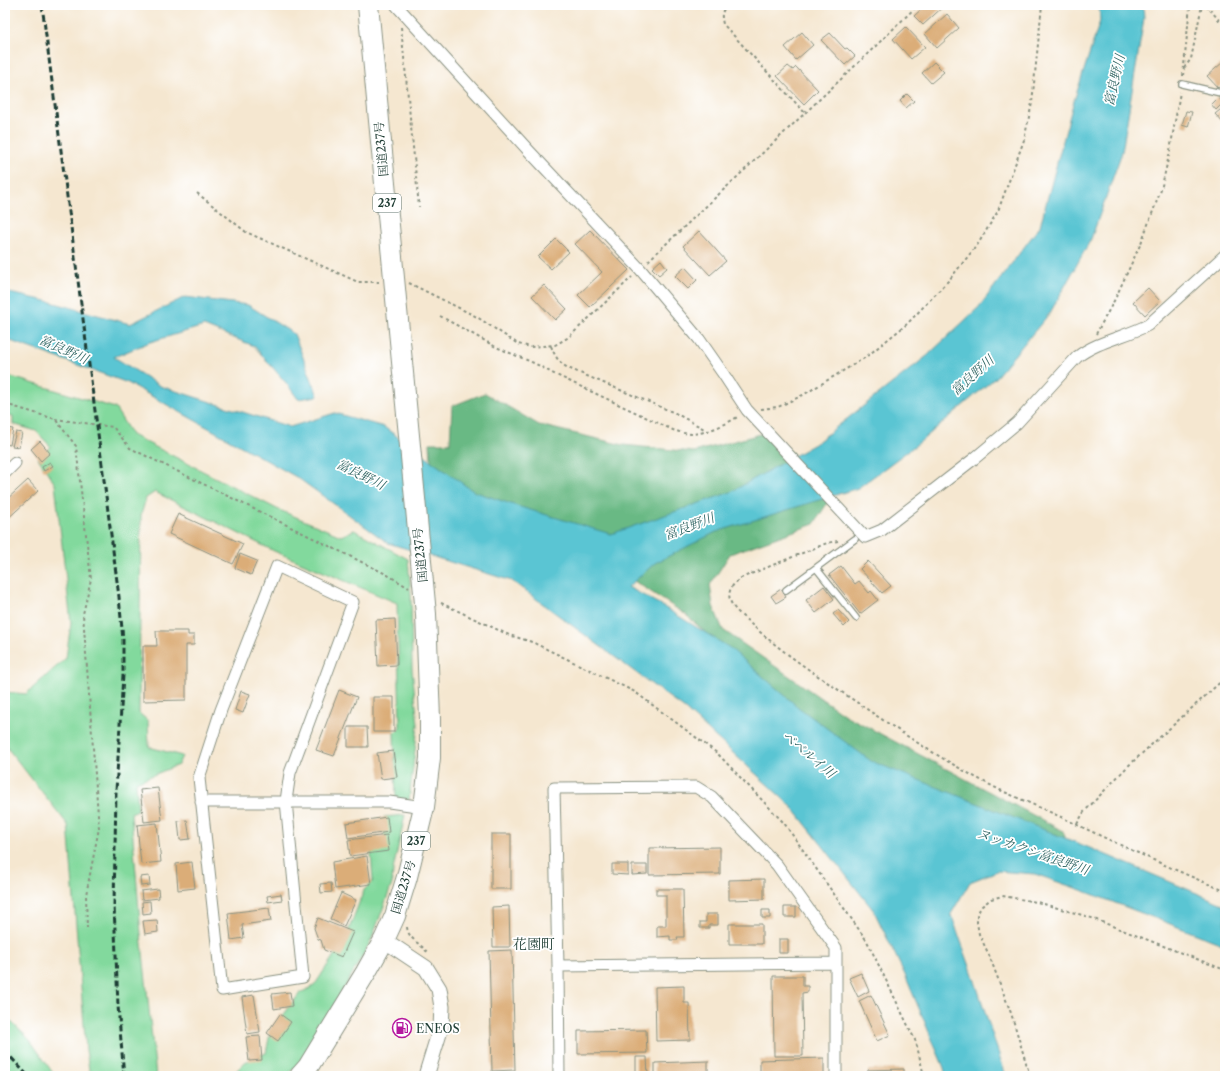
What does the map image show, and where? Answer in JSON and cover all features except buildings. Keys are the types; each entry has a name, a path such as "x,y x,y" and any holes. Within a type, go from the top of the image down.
{"highway":[{"name":"国道237号","path":"300,1076 308,1067 384,940 395,916 407,877 424,807 430,758 426,614 418,585 406,402 368,5"}],"street":[{"path":"398,7 529,151 640,269 699,339 749,413 856,534 865,537 882,530 1017,423 1078,357 1088,349 1148,325 1225,255"},
{"path":"5,460 15,463 5,473"},
{"path":"277,566 353,602 290,773 286,801 303,977 222,990 201,802 198,778 221,710 277,566"},
{"path":"559,1076 554,788 696,787 712,797 777,865 836,948 836,1076"},
{"path":"201,802 389,802 424,807"},
{"path":"384,940 426,968 439,989 442,1007 441,1027 426,1076"},
{"path":"558,966 835,963"}],"lane":[{"path":"1182,84 1225,94"},
{"path":"786,590 816,568 856,534"},
{"path":"816,568 856,618"}],"path":[{"path":"728,5 723,10 721,16 723,24 806,113"},
{"path":"197,192 246,232 339,274 358,282 408,282 476,317 518,344 531,347 555,345 569,337 918,5"},
{"path":"440,316 496,347 536,364 552,373 674,430 691,434 727,424 749,413 778,406 802,395 866,357 907,324 949,280 978,244 998,211 1024,140 1032,103 1042,5"},
{"path":"1088,349 1141,243 1161,190 1170,151 1182,84 1190,5"},
{"path":"1183,69 1191,59 1202,5"},
{"path":"1206,5 1219,20 1225,23"},
{"path":"398,7 419,207"},
{"path":"551,346 556,358 561,364 568,368 675,413 707,430"},
{"path":"5,404 55,419 113,427 130,448 386,574 418,585"},
{"path":"55,419 76,446 91,579 83,614 99,828 86,895 87,928"},
{"path":"856,534 827,543 750,573 735,582 729,594 730,601 734,608 788,655 921,746 1000,790 1166,866 1225,890"},
{"path":"1077,825 1084,812 1127,767 1225,678"},
{"path":"1030,1076 1011,1013 989,955 979,934 977,914 982,906 991,899 1002,896 1037,902 1089,917 1225,970"}],"green space":[{"path":"5,375 115,408 132,435 277,509 341,536 354,530 408,559 411,595 412,669 418,725 409,800 396,802 394,733 400,727 397,603 274,551 155,492 146,498 141,515 139,713 148,721 149,747 182,756 178,765 136,782 138,810 131,813 141,934 156,1076 90,1076 86,1050 68,825 5,745 5,692 26,694 66,658 71,623 55,484 38,458 51,447 36,431 13,424 13,416 5,414"},
{"path":"485,393 539,425 623,445 694,452 768,432 835,491 814,524 730,554 710,585 713,606 723,630 845,715 1063,831 1068,846 895,789 804,722 685,614 631,579 446,479 431,461 430,443 450,443 452,406"},
{"path":"405,815 393,870 392,884 371,941 301,1063 286,1076 231,1076 245,1062 266,1053 270,1033 300,993 314,986 346,937 364,890 373,881 371,852 384,848 384,817"},
{"path":"5,1016 30,1040 55,1076 5,1076"}],"water":[{"path":"1099,5 1143,5 1144,18 1122,152 1091,239 1050,313 995,378 920,442 858,488 716,532 655,563 628,587 659,604 730,648 798,707 871,761 1085,846 1225,905 1225,945 1084,891 1035,874 997,871 970,882 951,914 972,972 1006,1076 946,1076 905,975 874,911 792,807 685,709 512,581 388,543 298,478 128,383 5,339 5,292 51,302 130,324 185,297 248,305 294,334 318,396 298,399 254,346 204,326 150,342 114,357 160,386 290,427 335,413 384,427 473,491 517,506 611,534 731,492 815,444 927,356 979,307 1040,226 1073,104 1100,21"}],"railway":[{"path":"42,5 119,597 123,640 123,675 116,791 114,905 118,1006 124,1076"},
{"path":"5,1051 28,1076"}],"place":[{"name":"ENEOS","path":"402,1028"}],"district":[{"name":"花園町","path":"534,944"}],"water label":[{"name":"富良野川","path":"1114,80"},
{"name":"富良野川","path":"64,349"},
{"name":"富良野川","path":"972,375"},
{"name":"富良野川","path":"361,474"},
{"name":"富良野川","path":"689,526"},
{"name":"ベベルイ川","path":"809,754"},
{"name":"ヌッカクシ富良野川","path":"1033,851"}]}
